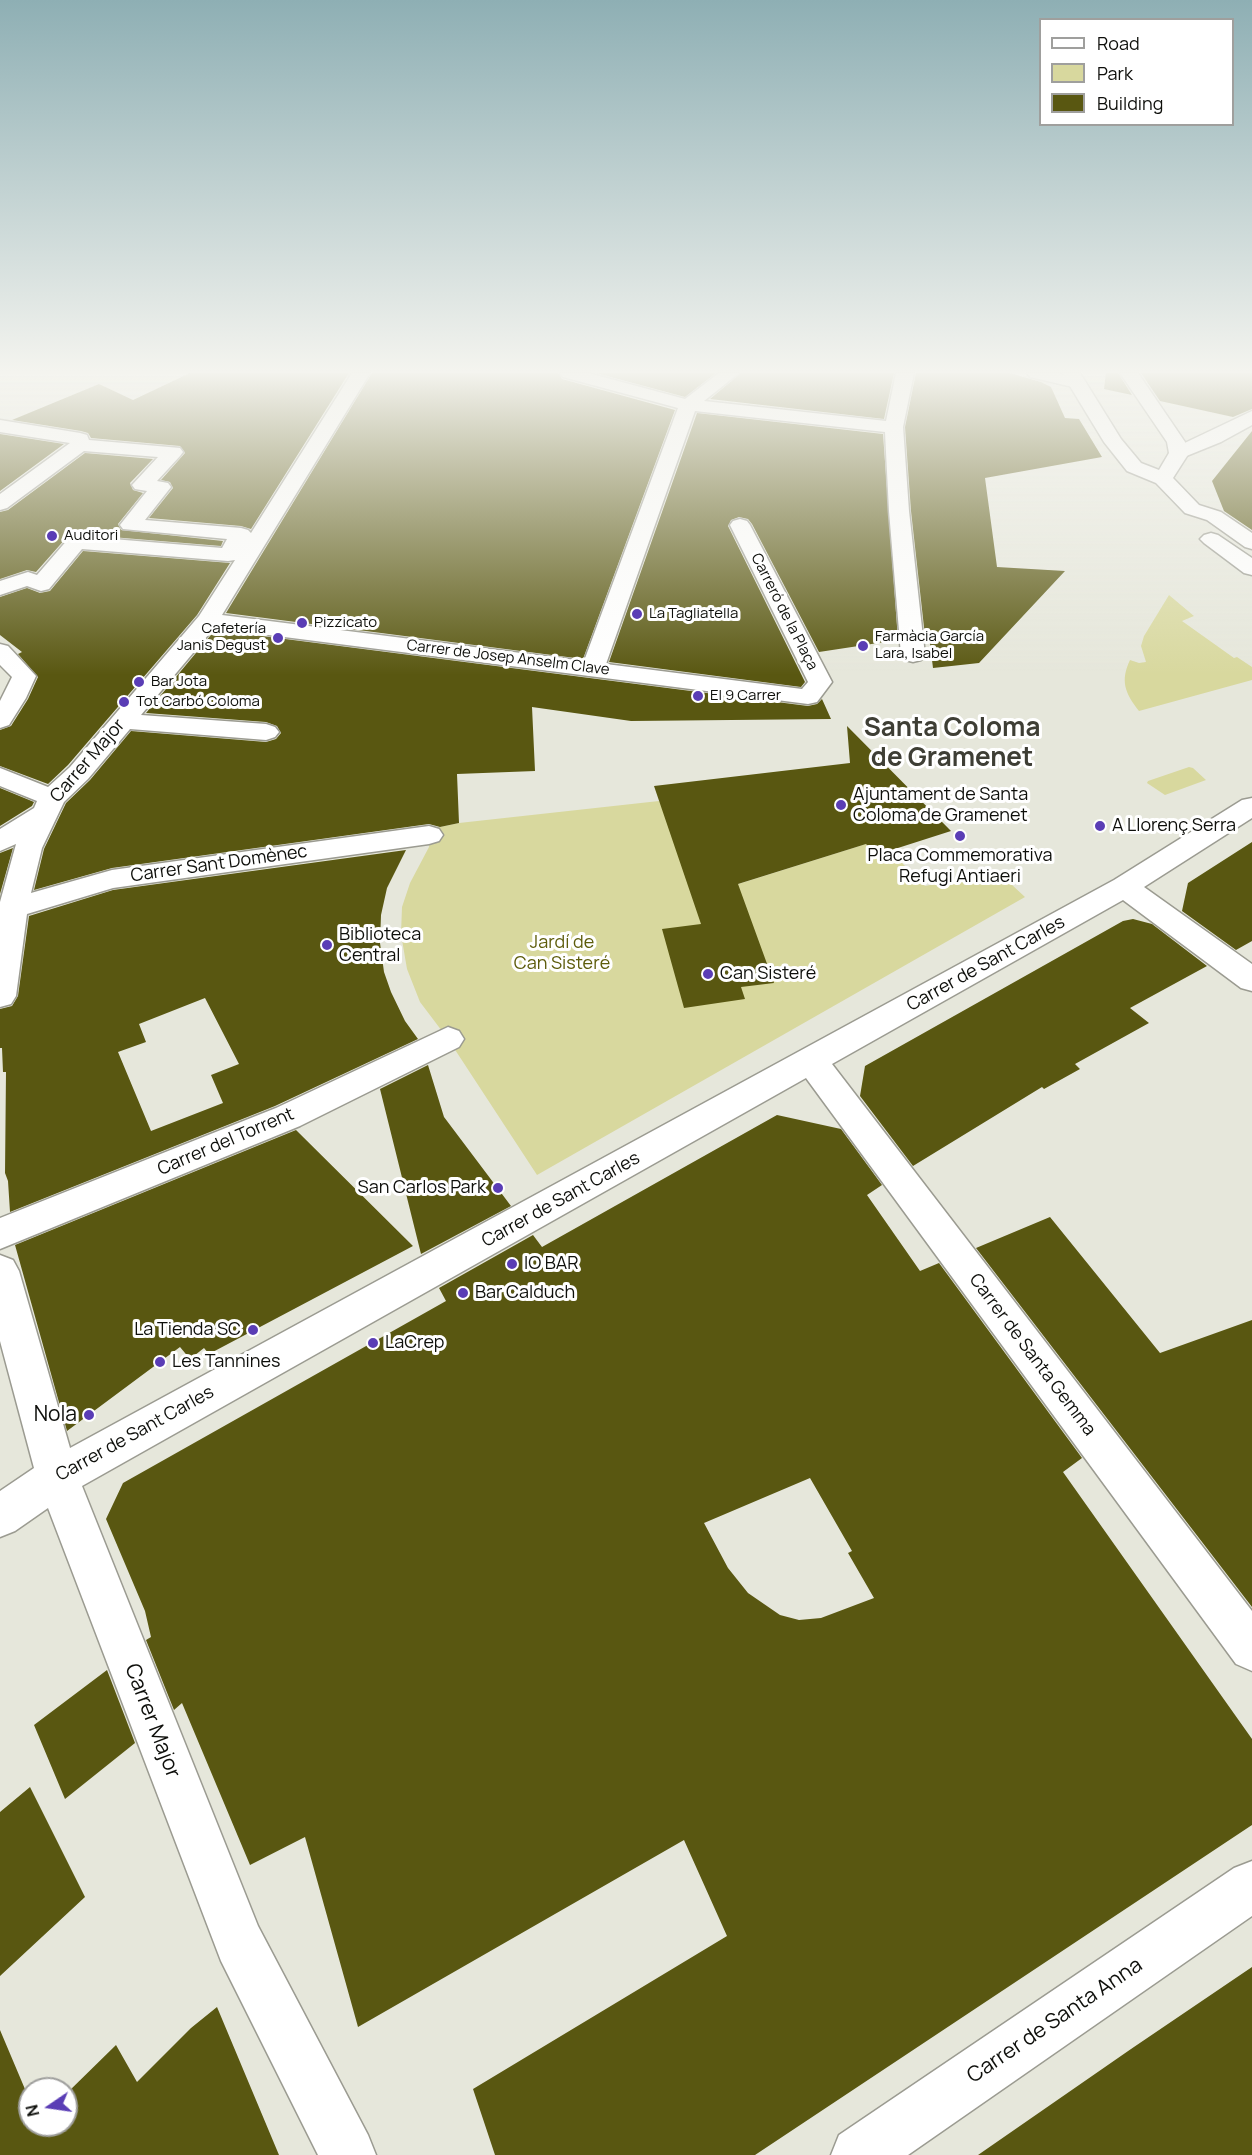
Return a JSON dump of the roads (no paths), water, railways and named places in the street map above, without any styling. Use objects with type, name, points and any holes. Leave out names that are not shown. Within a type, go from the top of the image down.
[{"type":"street","points":[[0,498],[33,474]]},
{"type":"street","points":[[0,504],[41,474]]},
{"type":"street","points":[[0,588],[28,579],[41,584],[76,542],[228,555],[241,534],[130,525],[160,487],[142,485],[153,474]]},
{"type":"street","name":"Carrer Major","points":[[0,996],[13,908],[28,848],[50,804],[124,721],[208,620],[299,474]]},
{"type":"street","points":[[593,668],[663,474]]},
{"type":"street","points":[[897,474],[913,655]]},
{"type":"street","points":[[1150,474],[1163,479],[1192,510],[1214,516],[1252,543]]},
{"type":"street","points":[[1163,479],[1165,474]]},
{"type":"street","points":[[1192,510],[1193,521],[1201,532],[1252,568]]},
{"type":"street","name":"Carreró de la Plaça","points":[[740,525],[820,682],[808,697]]},
{"type":"street","name":"Carrer de Josep Anselm Clave","points":[[208,620],[808,697]]},
{"type":"street","points":[[0,651],[24,676],[0,720]]},
{"type":"street","points":[[124,721],[266,732]]},
{"type":"street","points":[[0,776],[50,804],[0,842]]},
{"type":"street","name":"Carrer de Sant Carles","points":[[0,1516],[57,1477],[812,1062],[1124,887],[1252,806]]},
{"type":"street","name":"Carrer Sant Domènec","points":[[13,908],[112,879],[429,835]]},
{"type":"street","points":[[1124,887],[1252,980]]},
{"type":"street","name":"Carrer del Torrent","points":[[0,1234],[288,1117],[448,1039]]},
{"type":"street","name":"Carrer de Santa Gemma","points":[[812,1062],[1252,1648]]},
{"type":"street","name":"Carrer Major","points":[[0,1271],[57,1477],[239,1943],[348,2155]]},
{"type":"street","name":"Carrer de Santa Anna","points":[[859,2155],[1252,1886]]},
{"type":"place","name":"Auditori","points":[[52,536]]},
{"type":"place","name":"La Tagliatella","points":[[637,614]]},
{"type":"place","name":"Pizzicato","points":[[302,623]]},
{"type":"place","name":"Cafetería Janis Degust","points":[[278,638]]},
{"type":"place","name":"Farmàcia García Lara, Isabel","points":[[863,646]]},
{"type":"place","name":"Bar Jota","points":[[139,682]]},
{"type":"place","name":"El 9 Carrer","points":[[698,696]]},
{"type":"place","name":"Tot Carbó Coloma","points":[[124,702]]},
{"type":"place","name":"Ajuntament de Santa Coloma de Gramenet","points":[[841,805]]},
{"type":"place","name":"A Llorenç Serra","points":[[1100,826]]},
{"type":"place","name":"Placa Commemorativa Refugi Antiaeri","points":[[960,836]]},
{"type":"place","name":"Biblioteca Central","points":[[327,945]]},
{"type":"place","name":"Can Sisteré","points":[[708,974]]},
{"type":"place","name":"San Carlos Park","points":[[498,1188]]},
{"type":"place","name":"IO BAR","points":[[512,1264]]},
{"type":"place","name":"Bar Calduch","points":[[463,1293]]},
{"type":"place","name":"La Tienda SC","points":[[253,1330]]},
{"type":"place","name":"LaCrep","points":[[373,1343]]},
{"type":"place","name":"Les Tannines","points":[[160,1362]]},
{"type":"place","name":"Nola","points":[[89,1415]]},
{"type":"district","name":"Santa Coloma de Gramenet","points":[[952,744]]},
{"type":"park label","name":"Jardí de Can Sisteré","points":[[562,953]]}]
